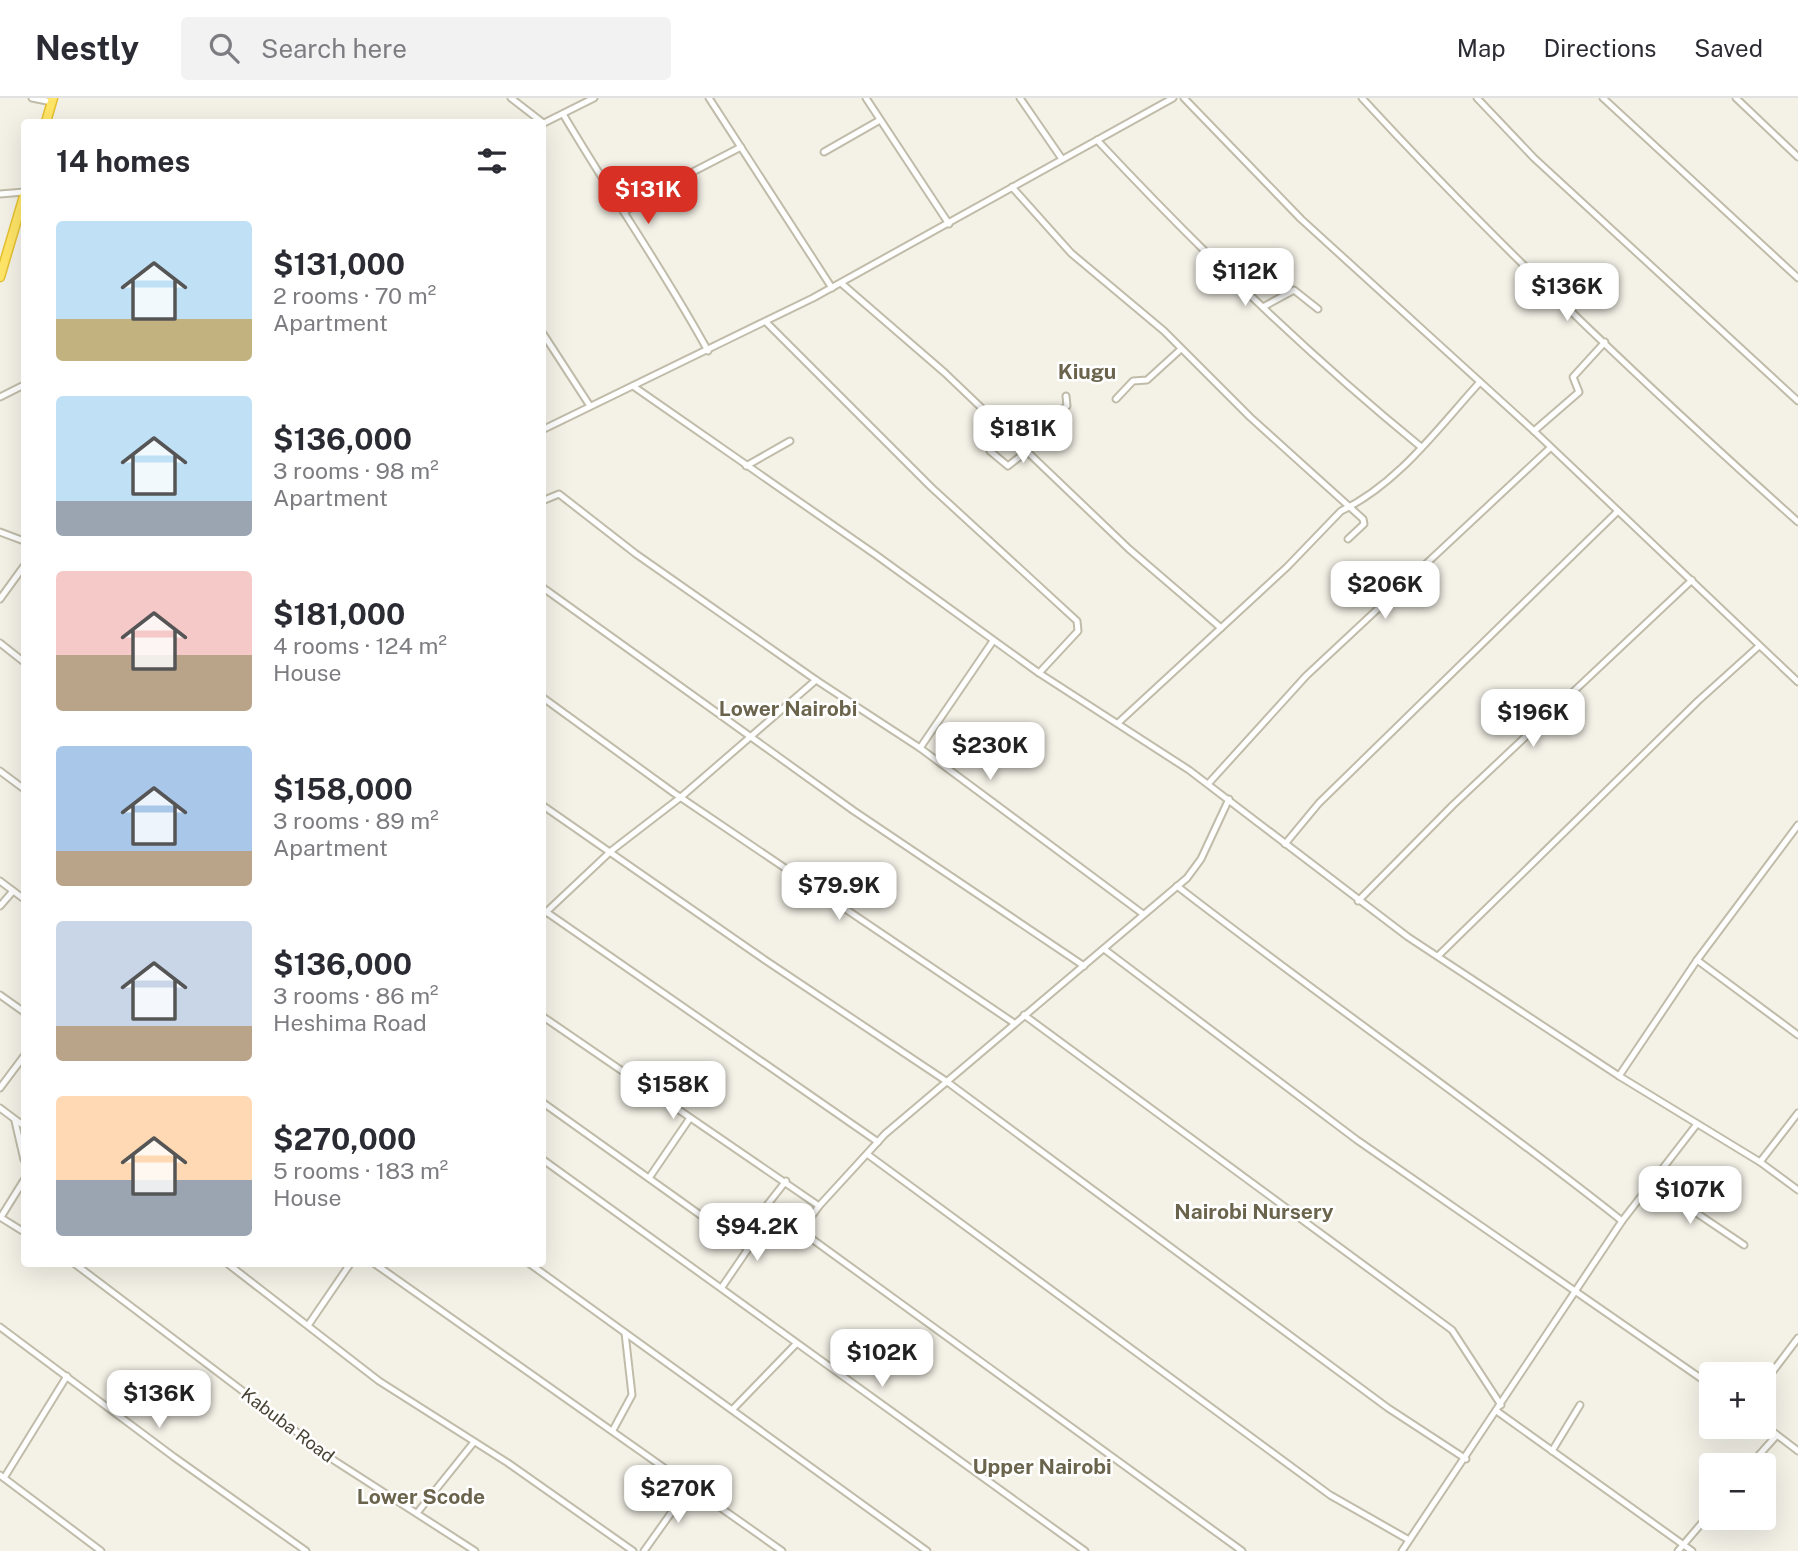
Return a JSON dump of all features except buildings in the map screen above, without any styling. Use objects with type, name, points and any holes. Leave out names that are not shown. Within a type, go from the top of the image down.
[{"type":"highway","points":[[47,119],[53,100]]},
{"type":"highway","points":[[0,277],[21,204]]},
{"type":"street","points":[[32,98],[53,100]]},
{"type":"street","points":[[511,98],[537,119]]},
{"type":"street","points":[[546,121],[594,98]]},
{"type":"street","points":[[709,98],[832,288]]},
{"type":"street","points":[[866,98],[949,224]]},
{"type":"street","points":[[1020,98],[1062,159]]},
{"type":"street","points":[[546,428],[832,288],[1173,98]]},
{"type":"street","points":[[1184,98],[1310,227],[1534,431],[1798,682]]},
{"type":"street","points":[[1362,98],[1445,188],[1687,423],[1798,522]]},
{"type":"street","points":[[1477,98],[1534,158],[1798,401]]},
{"type":"street","points":[[1603,98],[1798,278]]},
{"type":"street","points":[[1736,98],[1798,157]]},
{"type":"street","points":[[563,114],[684,305],[708,351]]},
{"type":"street","points":[[824,152],[880,120]]},
{"type":"street","points":[[1097,140],[1263,307],[1421,447]]},
{"type":"street","points":[[624,212],[741,147]]},
{"type":"street","points":[[1012,187],[1071,253],[1164,331],[1365,522],[1348,540]]},
{"type":"street","points":[[0,194],[21,194]]},
{"type":"street","points":[[841,283],[945,373],[1129,549],[1221,628]]},
{"type":"street","points":[[1263,307],[1294,290],[1318,309]]},
{"type":"street","points":[[766,322],[931,486],[1077,621],[1078,631],[1039,673]]},
{"type":"street","points":[[546,338],[590,406]]},
{"type":"street","points":[[1534,431],[1579,392],[1573,377],[1605,342]]},
{"type":"street","points":[[1116,399],[1133,381],[1147,380],[1181,349]]},
{"type":"street","points":[[1118,723],[1221,628],[1341,511],[1395,474],[1480,382]]},
{"type":"street","points":[[0,397],[21,386]]},
{"type":"street","points":[[633,386],[876,555],[1039,673],[1208,784],[1358,901],[1619,1076],[1760,1162],[1798,1190]]},
{"type":"street","points":[[1015,440],[1067,406],[1066,396]]},
{"type":"street","points":[[746,466],[790,441]]},
{"type":"street","points":[[1208,784],[1306,676],[1550,448]]},
{"type":"street","points":[[990,451],[1008,466],[1027,451]]},
{"type":"street","points":[[546,500],[559,494],[610,535],[816,680],[920,748],[1143,914]]},
{"type":"street","points":[[1285,844],[1319,803],[1431,691],[1618,511]]},
{"type":"street","points":[[0,531],[21,540]]},
{"type":"street","points":[[0,598],[21,570]]},
{"type":"street","points":[[1358,901],[1443,815],[1692,580]]},
{"type":"street","points":[[546,590],[854,811],[1084,966]]},
{"type":"street","points":[[920,748],[993,640]]},
{"type":"street","points":[[0,643],[21,660]]},
{"type":"street","points":[[1438,956],[1698,701],[1759,646]]},
{"type":"street","points":[[546,911],[611,851],[681,797],[748,735],[816,680]]},
{"type":"street","points":[[546,700],[681,797],[1014,1023]]},
{"type":"street","points":[[0,771],[21,787]]},
{"type":"street","points":[[1229,799],[1195,869],[878,1142],[818,1206],[803,1224],[801,1231],[1242,1551]]},
{"type":"street","points":[[546,808],[765,960],[946,1081],[1388,1408],[1466,1459]]},
{"type":"street","points":[[1619,1076],[1697,960],[1797,827]]},
{"type":"street","points":[[0,881],[21,897]]},
{"type":"street","points":[[1177,886],[1273,961],[1539,1156],[1622,1221]]},
{"type":"street","points":[[0,906],[13,891]]},
{"type":"street","points":[[546,914],[878,1142]]},
{"type":"street","points":[[1104,949],[1315,1109],[1699,1377]]},
{"type":"street","points":[[1697,960],[1798,1035]]},
{"type":"street","points":[[0,995],[21,1010]]},
{"type":"street","points":[[1024,1015],[1452,1330],[1499,1409],[1552,1451],[1692,1551]]},
{"type":"street","points":[[546,1019],[786,1181],[818,1206]]},
{"type":"street","points":[[0,1088],[21,1060]]},
{"type":"street","points":[[546,1105],[748,1249],[748,1253],[722,1287]]},
{"type":"street","points":[[0,1108],[21,1124]]},
{"type":"street","points":[[1760,1162],[1798,1113]]},
{"type":"street","points":[[649,1178],[690,1118]]},
{"type":"street","points":[[15,1121],[21,1147]]},
{"type":"street","points":[[1402,1551],[1466,1459],[1622,1221],[1697,1124]]},
{"type":"street","points":[[867,1154],[1330,1494],[1409,1540]]},
{"type":"street","points":[[546,1162],[1085,1551]]},
{"type":"street","points":[[738,1242],[786,1181]]},
{"type":"street","points":[[1651,1183],[1744,1245]]},
{"type":"street","points":[[21,1185],[0,1217],[21,1230]]},
{"type":"street","name":"Kabuba Road","points":[[79,1267],[335,1461],[475,1551]]},
{"type":"street","points":[[232,1267],[309,1324],[379,1381],[474,1442],[633,1551]]},
{"type":"street","points":[[309,1324],[349,1267]]},
{"type":"street","points":[[379,1267],[782,1551]]},
{"type":"street","points":[[534,1267],[927,1551]]},
{"type":"street","points":[[0,1327],[306,1551]]},
{"type":"street","points":[[613,1430],[632,1390],[625,1332]]},
{"type":"street","points":[[1776,1367],[1798,1338]]},
{"type":"street","points":[[733,1409],[796,1344]]},
{"type":"street","points":[[67,1376],[2,1477],[101,1551]]},
{"type":"street","points":[[1552,1451],[1580,1405]]},
{"type":"street","points":[[1761,1453],[1777,1435],[1798,1451]]},
{"type":"street","points":[[417,1513],[474,1442]]},
{"type":"street","points":[[645,1551],[691,1485]]},
{"type":"street","points":[[1678,1551],[1699,1526]]},
{"type":"district","name":"Kiugu","points":[[1087,371]]},
{"type":"district","name":"Lower Nairobi","points":[[788,708]]},
{"type":"district","name":"Nairobi Nursery","points":[[1254,1211]]},
{"type":"district","name":"Upper Nairobi","points":[[1042,1466]]},
{"type":"district","name":"Lower Scode","points":[[421,1496]]}]
